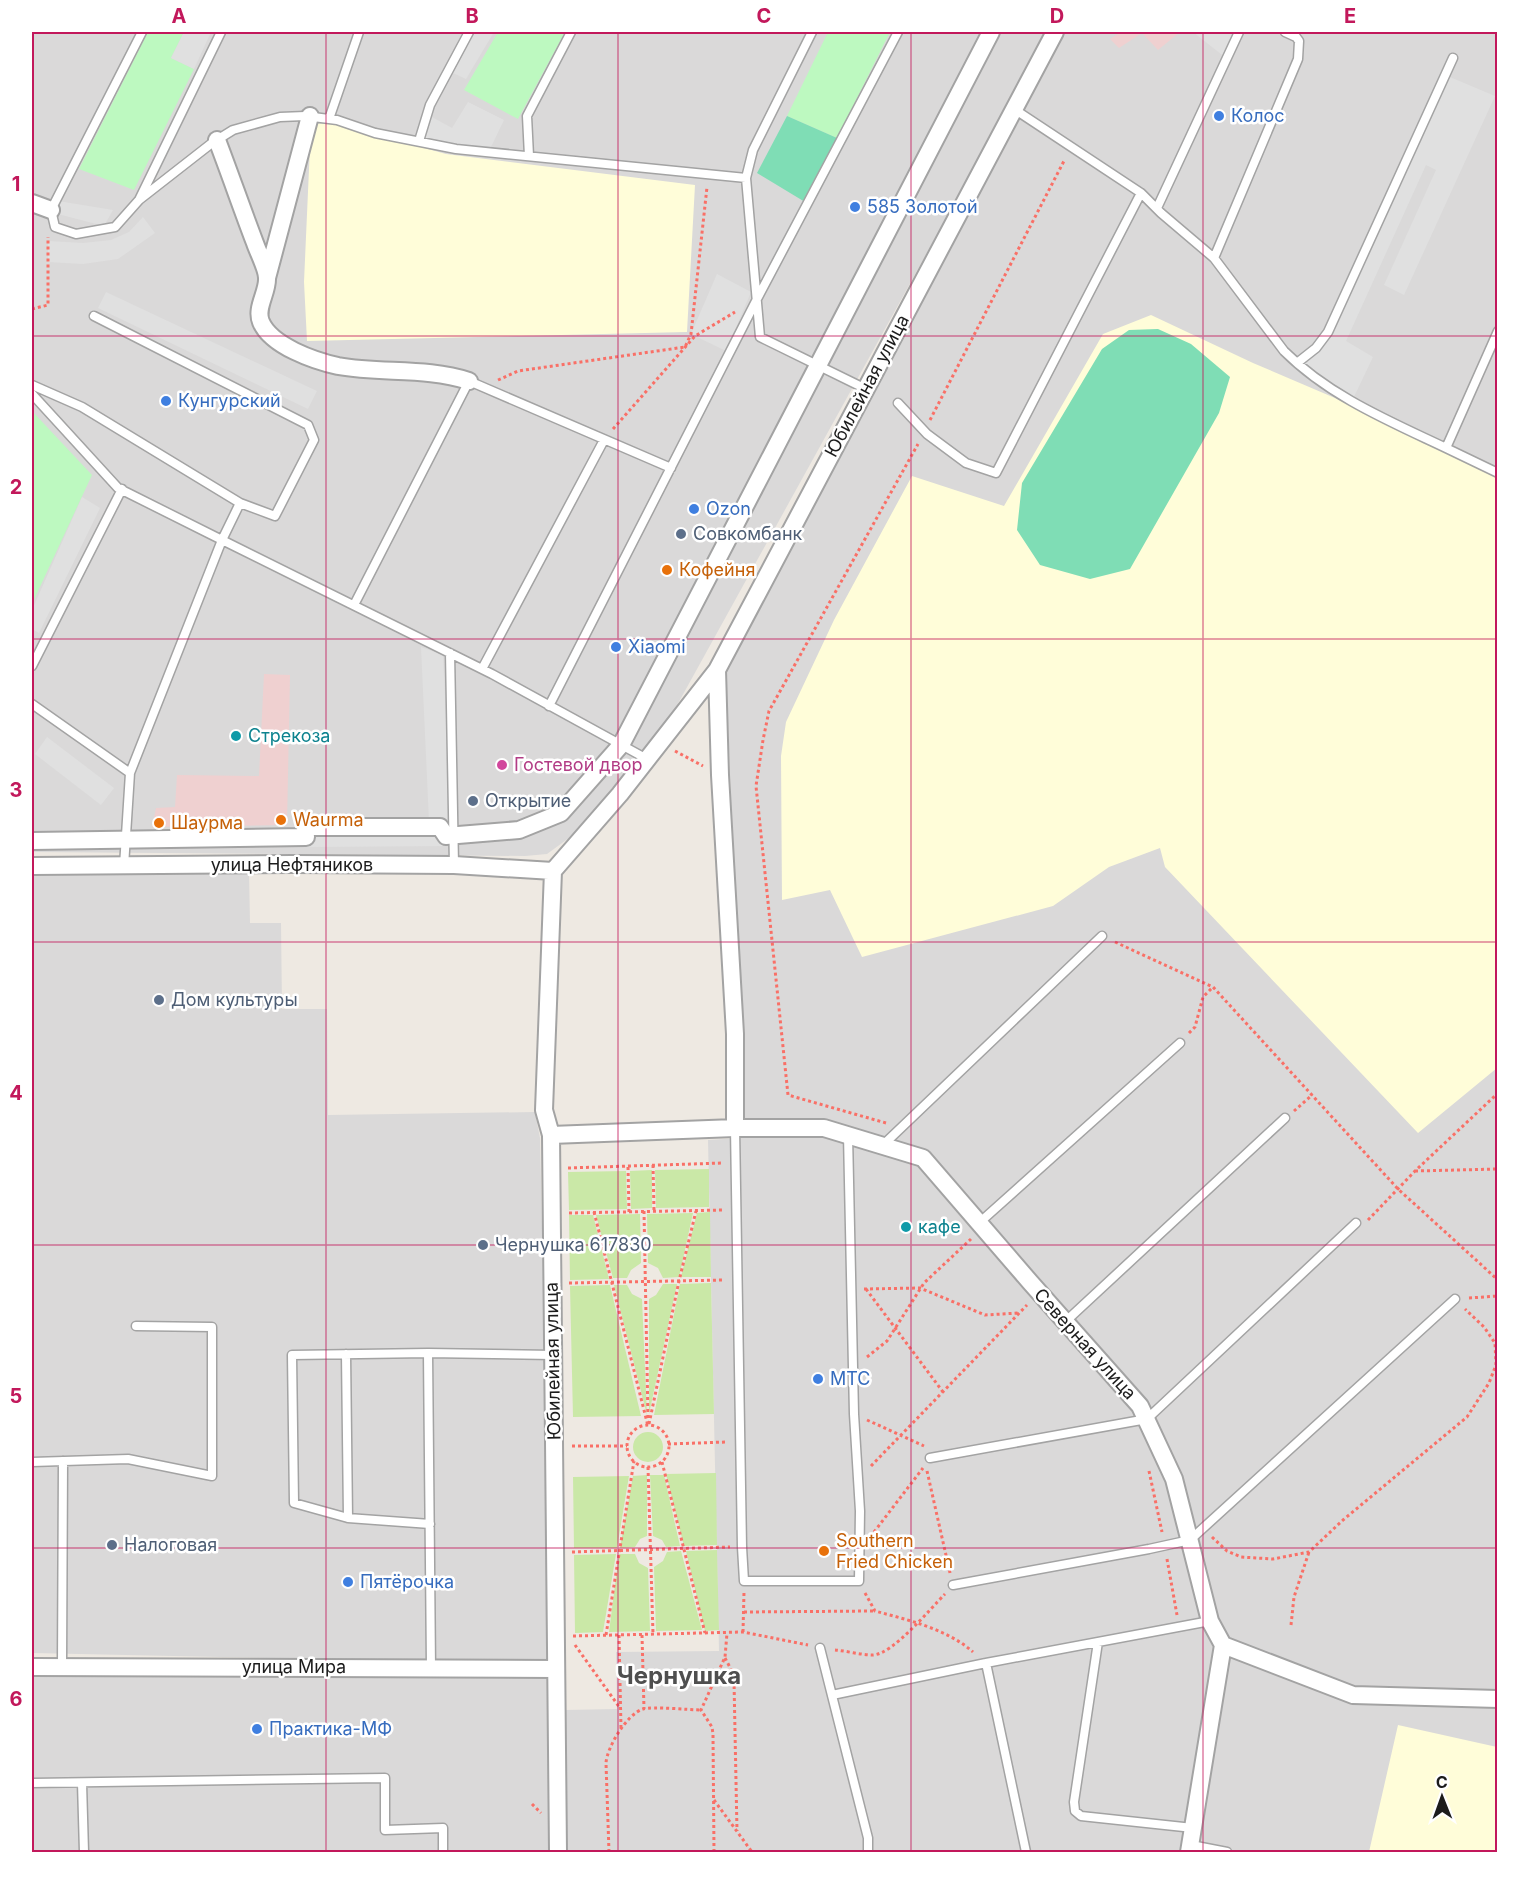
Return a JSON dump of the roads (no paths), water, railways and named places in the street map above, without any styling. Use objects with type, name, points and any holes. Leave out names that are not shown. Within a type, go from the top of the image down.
[{"type":"street","points":[[32,841],[306,837],[305,827],[440,827],[446,836],[473,835],[519,830],[561,813],[621,745],[991,32]]},
{"type":"street","name":"Юбилейная улица","points":[[558,1852],[551,1135],[544,1110],[553,871],[587,833],[717,670],[1055,32]]},
{"type":"street","points":[[310,116],[267,278],[261,303],[260,321],[267,332],[278,341],[295,351],[334,365],[363,370],[449,374],[476,384]]},
{"type":"street","points":[[217,140],[267,278]]},
{"type":"street","points":[[32,202],[51,210]]},
{"type":"street","points":[[717,670],[720,775],[735,1034],[735,1128]]},
{"type":"street","name":"улица Нефтяников","points":[[32,866],[454,865],[553,871]]},
{"type":"street","name":"Северная улица","points":[[551,1135],[735,1128],[824,1128],[923,1158],[1140,1406],[1174,1479],[1209,1621],[1223,1645]]},
{"type":"street","points":[[1191,1842],[1223,1645],[1353,1695],[1497,1698]]},
{"type":"street","name":"улица Мира","points":[[32,1667],[556,1669]]},
{"type":"lane","points":[[142,32],[51,210],[55,227],[76,234],[115,227],[139,200],[217,140],[233,130],[280,117],[310,116],[337,120],[375,133],[456,148],[746,178]]},
{"type":"lane","points":[[139,200],[220,32]]},
{"type":"lane","points":[[329,119],[359,32]]},
{"type":"lane","points":[[419,141],[430,105],[470,32]]},
{"type":"lane","points":[[529,156],[527,116],[571,32]]},
{"type":"lane","points":[[812,32],[753,150],[746,178],[760,337],[866,389]]},
{"type":"lane","points":[[549,706],[757,299],[898,32]]},
{"type":"lane","points":[[1157,208],[1239,32]]},
{"type":"lane","points":[[1214,258],[1298,59],[1299,41],[1285,32]]},
{"type":"lane","points":[[1297,363],[1316,348],[1328,332],[1453,58]]},
{"type":"lane","points":[[1014,109],[1141,193],[1214,258],[1284,351],[1327,387],[1360,406],[1497,473]]},
{"type":"lane","points":[[898,404],[924,431],[966,463],[996,473],[1141,193]]},
{"type":"lane","points":[[32,385],[82,407],[240,503],[275,516],[314,440],[308,425],[94,316]]},
{"type":"lane","points":[[1446,448],[1497,331]]},
{"type":"lane","points":[[354,605],[476,384],[671,468]]},
{"type":"lane","points":[[32,394],[122,489],[482,669],[647,759]]},
{"type":"lane","points":[[482,669],[604,440]]},
{"type":"lane","points":[[32,666],[122,489]]},
{"type":"lane","points":[[124,866],[130,773],[222,540],[240,503]]},
{"type":"lane","points":[[450,653],[454,865]]},
{"type":"lane","points":[[32,704],[130,773]]},
{"type":"lane","points":[[883,1146],[1102,936]]},
{"type":"lane","points":[[981,1226],[1180,1043]]},
{"type":"lane","points":[[1065,1322],[1285,1118]]},
{"type":"lane","points":[[735,1128],[744,1581],[859,1581],[860,1548],[852,1365],[848,1135]]},
{"type":"lane","points":[[930,1458],[1147,1419],[1356,1223]]},
{"type":"lane","points":[[953,1585],[1190,1540],[1455,1299]]},
{"type":"lane","points":[[32,1462],[128,1459],[212,1476],[212,1327],[136,1326]]},
{"type":"lane","points":[[428,1353],[431,1668]]},
{"type":"lane","points":[[430,1524],[348,1518],[294,1503],[291,1354],[553,1355]]},
{"type":"lane","points":[[346,1354],[348,1518]]},
{"type":"lane","points":[[62,1667],[63,1461]]},
{"type":"lane","points":[[832,1695],[1209,1621]]},
{"type":"lane","points":[[1098,1642],[1074,1802],[1075,1811],[1081,1816],[1227,1852]]},
{"type":"lane","points":[[820,1648],[868,1838],[868,1852]]},
{"type":"lane","points":[[986,1663],[1026,1852]]},
{"type":"lane","points":[[32,1783],[385,1778],[385,1830],[443,1828],[443,1852]]},
{"type":"lane","points":[[82,1783],[84,1852]]},
{"type":"place","name":"Колос","points":[[1219,116]]},
{"type":"place","name":"585 Золотой","points":[[855,207]]},
{"type":"place","name":"Кунгурский","points":[[166,401]]},
{"type":"place","name":"Ozon","points":[[694,509]]},
{"type":"place","name":"Совкомбанк","points":[[681,534]]},
{"type":"place","name":"Кофейня","points":[[667,570]]},
{"type":"place","name":"Xiaomi","points":[[616,647]]},
{"type":"place","name":"Стрекоза","points":[[236,736]]},
{"type":"place","name":"Гостевой двор","points":[[502,765]]},
{"type":"place","name":"Открытие","points":[[473,801]]},
{"type":"place","name":"Waurma","points":[[281,820]]},
{"type":"place","name":"Шаурма","points":[[159,823]]},
{"type":"place","name":"Дом культуры","points":[[159,1000]]},
{"type":"place","name":"кафе","points":[[906,1227]]},
{"type":"place","name":"Чернушка 617830","points":[[483,1245]]},
{"type":"place","name":"МТС","points":[[818,1379]]},
{"type":"place","name":"Налоговая","points":[[112,1545]]},
{"type":"place","name":"Southern Fried Chicken","points":[[824,1551]]},
{"type":"place","name":"Пятёрочка","points":[[348,1582]]},
{"type":"place","name":"Практика-МФ","points":[[257,1729]]},
{"type":"district","name":"Чернушка","points":[[679,1676]]}]
